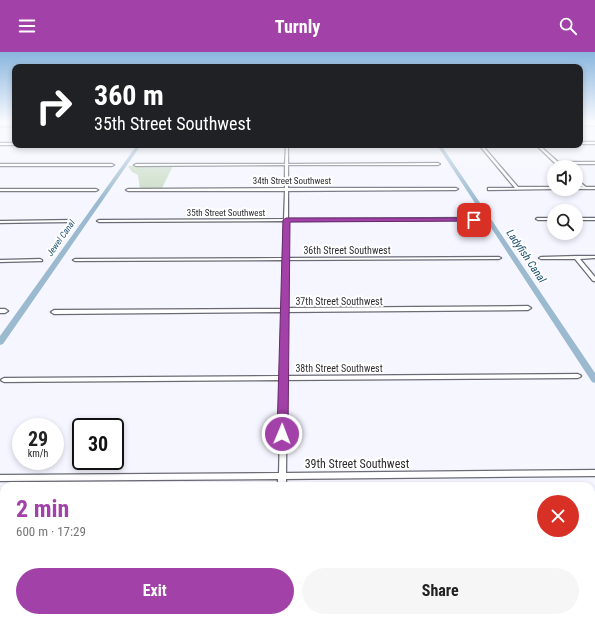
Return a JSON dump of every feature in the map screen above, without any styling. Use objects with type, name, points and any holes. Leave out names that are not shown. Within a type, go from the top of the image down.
[{"type":"street","points":[[282,482],[288,150]]},
{"type":"street","points":[[484,150],[517,188]]},
{"type":"street","points":[[542,150],[554,160]]},
{"type":"street","points":[[583,163],[595,163]]},
{"type":"street","points":[[136,165],[438,164]]},
{"type":"street","points":[[0,165],[112,165]]},
{"type":"street","points":[[489,189],[547,188]]},
{"type":"street","points":[[585,188],[595,188]]},
{"type":"street","name":"34th Street Southwest","points":[[128,190],[456,189]]},
{"type":"street","points":[[0,190],[96,190]]},
{"type":"street","points":[[538,219],[547,219]]},
{"type":"street","points":[[583,219],[595,219]]},
{"type":"street","name":"35th Street Southwest","points":[[99,221],[474,220]]},
{"type":"street","points":[[0,222],[71,221]]},
{"type":"street","points":[[541,258],[595,257]]},
{"type":"street","name":"36th Street Southwest","points":[[75,260],[499,258]]},
{"type":"street","points":[[576,258],[595,280]]},
{"type":"street","points":[[0,261],[40,260]]},
{"type":"street","name":"37th Street Southwest","points":[[54,312],[528,308]]},
{"type":"street","name":"38th Street Southwest","points":[[4,380],[578,376]]},
{"type":"street","name":"39th Street Southwest","points":[[0,478],[595,473]]},
{"type":"green space","points":[[128,166],[173,166],[161,190],[140,189],[138,175],[132,172]]},
{"type":"waterway","name":"Jewel Canal","points":[[0,342],[136,150]]},
{"type":"waterway","name":"Ladyfish Canal","points":[[442,150],[595,380]]},
{"type":"route","points":[[282,434],[286,220],[474,220]]}]
